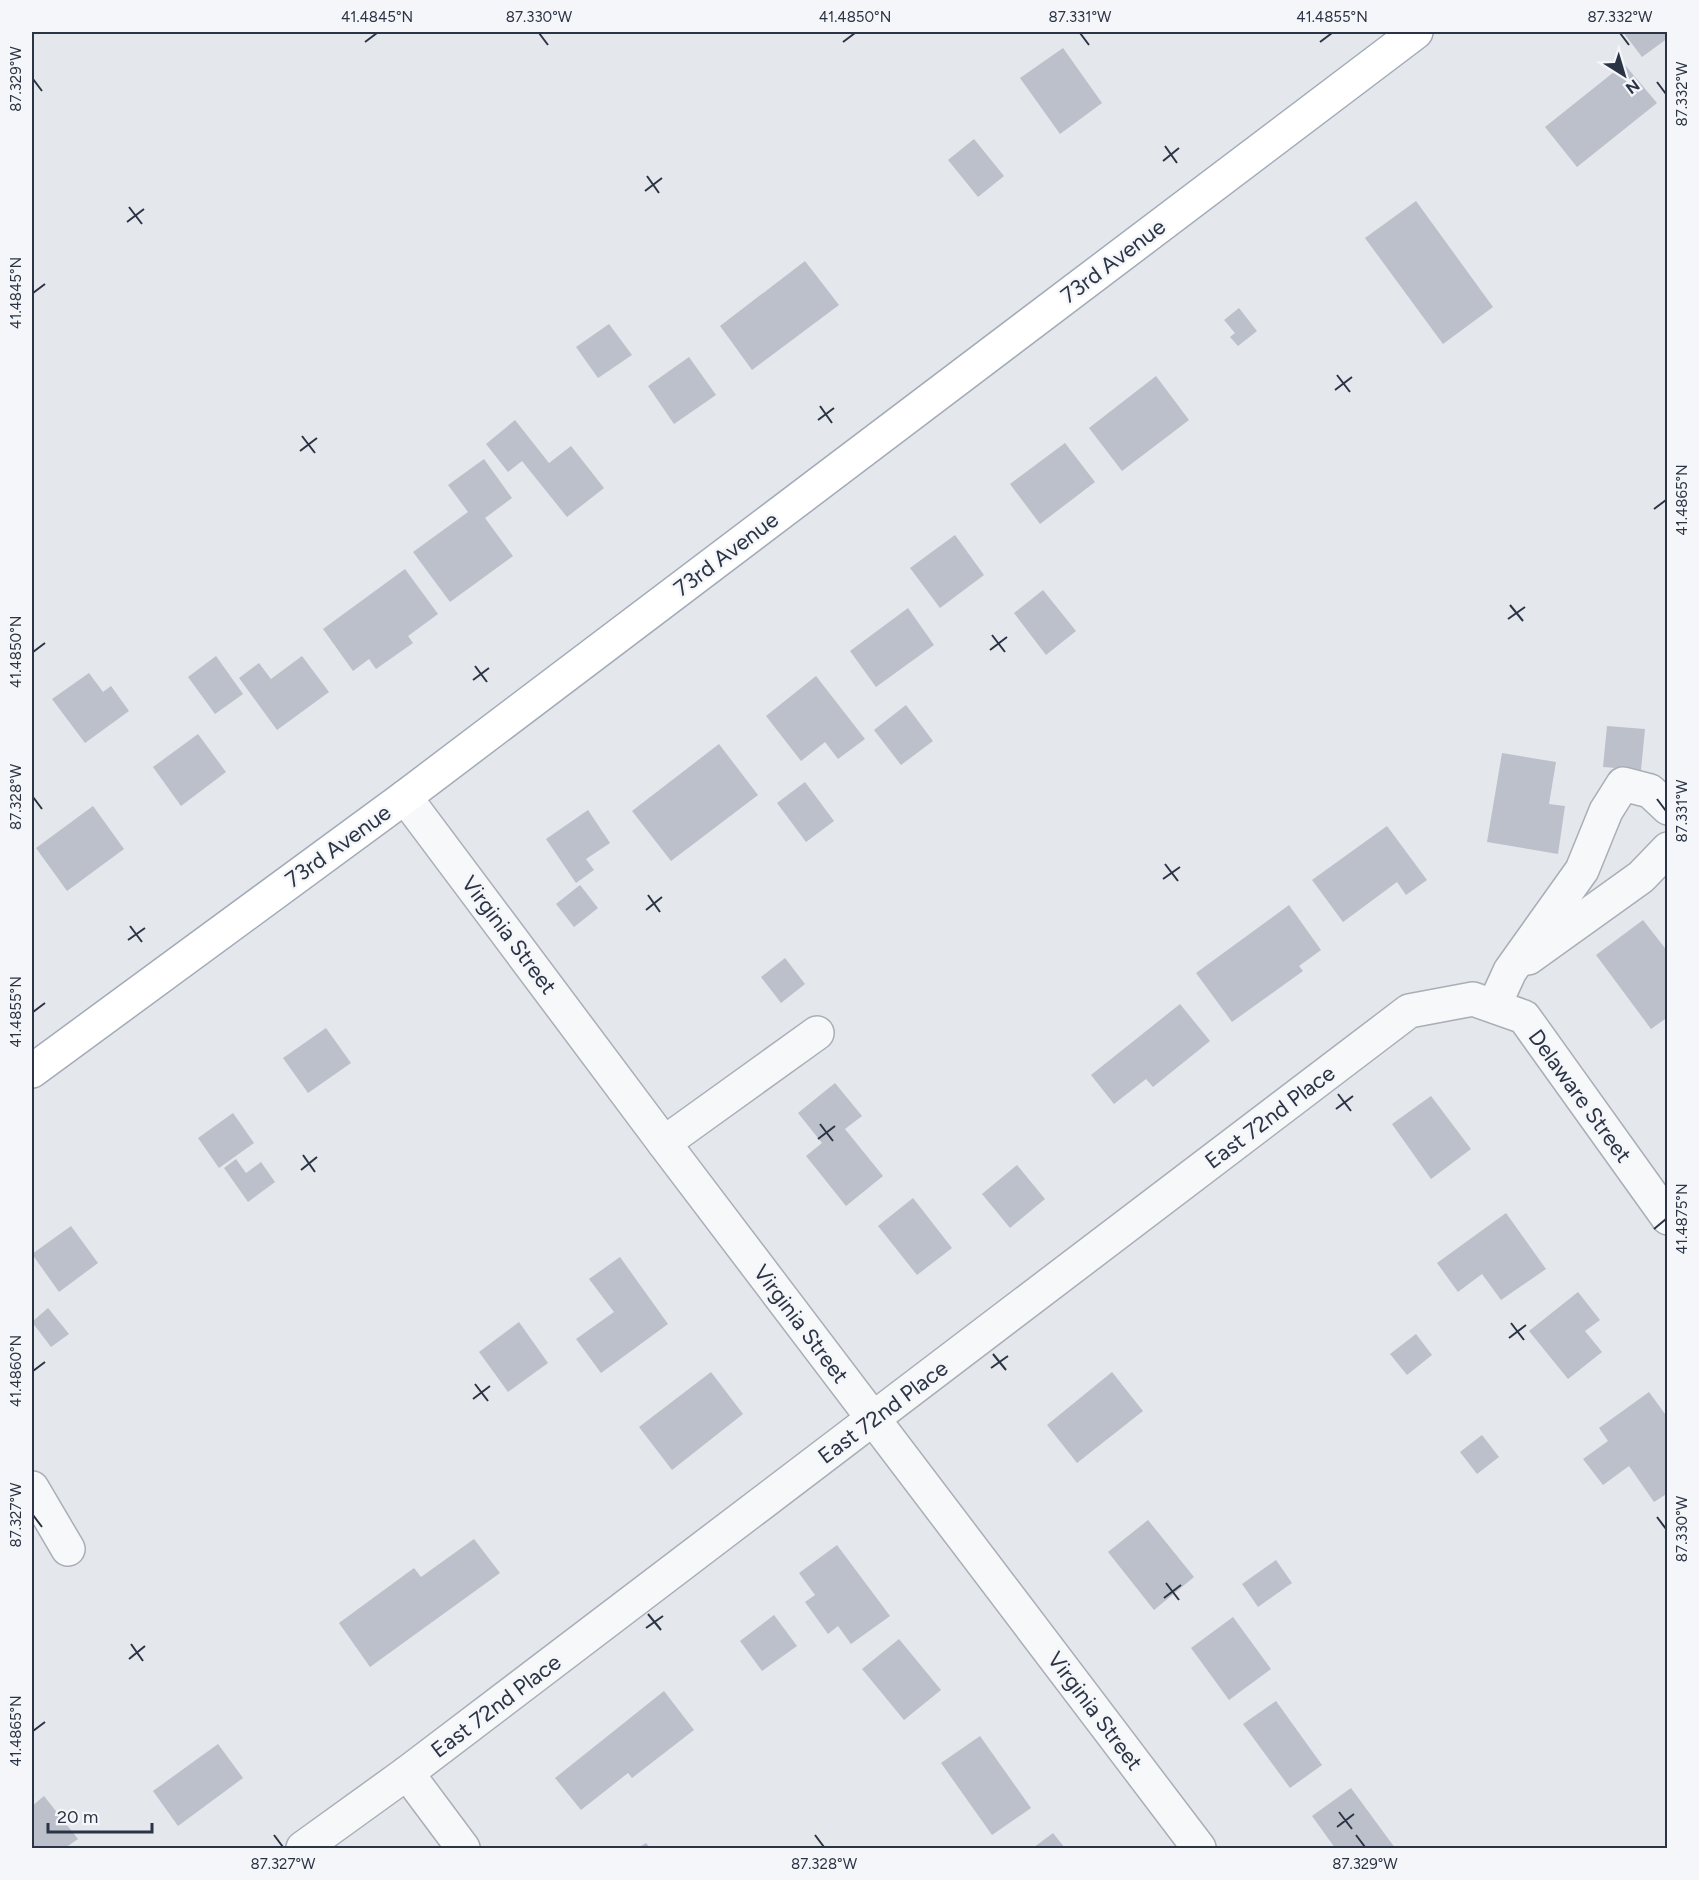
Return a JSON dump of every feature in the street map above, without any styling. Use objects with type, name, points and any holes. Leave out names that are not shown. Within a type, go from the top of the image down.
[{"type":"main road","name":"73rd Avenue","points":[[32,1071],[405,797],[1416,32]]},
{"type":"street","points":[[1484,1003],[1510,971],[1582,870],[1606,811],[1623,784],[1650,791],[1668,808]]},
{"type":"street","name":"Virginia Street","points":[[405,797],[664,1143],[1200,1848]]},
{"type":"street","points":[[1510,971],[1641,877],[1668,849]]},
{"type":"street","name":"Delaware Street","points":[[1484,1003],[1524,1017],[1668,1218]]},
{"type":"street","name":"East 72nd Place","points":[[303,1848],[407,1773],[1408,1011],[1484,1003]]},
{"type":"street","points":[[664,1143],[817,1033]]},
{"type":"street","points":[[32,1488],[68,1549]]},
{"type":"street","points":[[407,1773],[463,1848]]},
{"type":"building","points":[[1623,32],[1668,32],[1668,38],[1642,57]]},
{"type":"building","points":[[1063,48],[1102,103],[1060,134],[1020,78]]},
{"type":"building","points":[[1624,64],[1657,103],[1577,167],[1545,127]]},
{"type":"building","points":[[974,139],[1004,176],[978,197],[948,160]]},
{"type":"building","points":[[1416,201],[1493,307],[1443,344],[1365,238]]},
{"type":"building","points":[[805,261],[839,305],[752,370],[720,326]]},
{"type":"building","points":[[1239,308],[1257,331],[1238,346],[1230,337],[1235,333],[1224,320]]},
{"type":"building","points":[[609,324],[632,355],[598,378],[576,347]]},
{"type":"building","points":[[689,357],[716,395],[674,424],[648,386]]},
{"type":"building","points":[[1156,376],[1189,420],[1122,471],[1089,428]]},
{"type":"building","points":[[515,420],[549,463],[571,446],[604,488],[567,517],[522,461],[508,472],[486,444]]},
{"type":"building","points":[[1065,443],[1095,482],[1040,524],[1010,484]]},
{"type":"building","points":[[484,459],[512,498],[485,518],[513,556],[450,602],[413,552],[468,512],[448,485]]},
{"type":"building","points":[[955,535],[984,575],[940,608],[910,568]]},
{"type":"building","points":[[405,569],[438,614],[408,636],[413,643],[376,669],[369,659],[353,671],[323,629]]},
{"type":"building","points":[[1043,590],[1076,631],[1046,655],[1014,613]]},
{"type":"building","points":[[908,608],[934,645],[876,687],[850,651]]},
{"type":"building","points":[[216,656],[243,694],[215,714],[188,677]]},
{"type":"building","points":[[302,656],[329,692],[277,730],[239,678],[259,663],[271,679]]},
{"type":"building","points":[[89,673],[103,692],[111,686],[129,711],[85,743],[52,699]]},
{"type":"building","points":[[816,676],[865,739],[838,759],[825,742],[801,761],[766,716]]},
{"type":"building","points":[[906,705],[933,741],[901,765],[874,730]]},
{"type":"building","points":[[1607,726],[1645,729],[1641,770],[1603,767]]},
{"type":"building","points":[[198,734],[226,772],[181,806],[153,767]]},
{"type":"building","points":[[719,744],[758,795],[671,861],[632,811]]},
{"type":"building","points":[[1502,753],[1556,762],[1549,804],[1565,806],[1558,854],[1487,842]]},
{"type":"building","points":[[805,782],[834,821],[806,842],[777,803]]},
{"type":"building","points":[[93,806],[124,849],[67,891],[36,848]]},
{"type":"building","points":[[588,810],[610,843],[586,859],[594,870],[576,883],[546,839]]},
{"type":"building","points":[[1387,826],[1427,880],[1406,895],[1397,882],[1343,922],[1312,880]]},
{"type":"building","points":[[580,885],[598,908],[574,927],[556,904]]},
{"type":"building","points":[[1289,905],[1321,950],[1299,966],[1303,971],[1232,1022],[1196,973]]},
{"type":"building","points":[[1643,920],[1668,952],[1668,1017],[1651,1029],[1596,955]]},
{"type":"building","points":[[785,958],[805,984],[781,1003],[761,977]]},
{"type":"building","points":[[1180,1004],[1210,1041],[1153,1087],[1146,1079],[1114,1104],[1091,1075]]},
{"type":"building","points":[[326,1028],[351,1063],[308,1093],[283,1058]]},
{"type":"building","points":[[835,1083],[862,1116],[845,1129],[883,1176],[846,1206],[806,1156],[822,1143],[798,1113]]},
{"type":"building","points":[[1431,1096],[1471,1149],[1431,1179],[1392,1124]]},
{"type":"building","points":[[233,1113],[254,1143],[219,1168],[198,1138]]},
{"type":"building","points":[[236,1159],[246,1173],[261,1162],[275,1182],[248,1202],[224,1168]]},
{"type":"building","points":[[1017,1165],[1045,1199],[1010,1228],[982,1194]]},
{"type":"building","points":[[913,1198],[952,1248],[917,1275],[878,1226]]},
{"type":"building","points":[[1506,1213],[1546,1269],[1501,1300],[1482,1274],[1458,1292],[1437,1263]]},
{"type":"building","points":[[71,1226],[98,1263],[59,1292],[32,1254]]},
{"type":"building","points":[[620,1257],[668,1324],[601,1373],[576,1339],[614,1312],[589,1279]]},
{"type":"building","points":[[1578,1292],[1600,1320],[1585,1331],[1602,1352],[1568,1379],[1529,1331]]},
{"type":"building","points":[[48,1308],[69,1334],[51,1347],[32,1322]]},
{"type":"building","points":[[519,1322],[548,1363],[508,1392],[479,1352]]},
{"type":"building","points":[[1416,1334],[1432,1355],[1407,1375],[1390,1354]]},
{"type":"building","points":[[711,1372],[743,1414],[672,1470],[639,1427]]},
{"type":"building","points":[[1112,1372],[1143,1411],[1077,1463],[1047,1425]]},
{"type":"building","points":[[1649,1392],[1668,1418],[1668,1493],[1654,1502],[1629,1466],[1603,1485],[1583,1459],[1608,1441],[1599,1428]]},
{"type":"building","points":[[1482,1435],[1499,1457],[1477,1474],[1460,1452]]},
{"type":"building","points":[[1148,1520],[1194,1577],[1154,1610],[1108,1552]]},
{"type":"building","points":[[474,1539],[500,1573],[370,1667],[339,1623],[414,1568],[421,1577]]},
{"type":"building","points":[[837,1545],[890,1616],[851,1644],[838,1626],[828,1634],[805,1602],[815,1595],[799,1573]]},
{"type":"building","points":[[1276,1560],[1292,1583],[1258,1607],[1242,1584]]},
{"type":"building","points":[[774,1615],[797,1646],[762,1671],[740,1641]]},
{"type":"building","points":[[1233,1617],[1271,1669],[1229,1700],[1191,1648]]},
{"type":"building","points":[[899,1639],[941,1690],[904,1720],[862,1669]]},
{"type":"building","points":[[664,1691],[694,1730],[632,1778],[628,1773],[581,1810],[555,1778]]},
{"type":"building","points":[[1276,1701],[1322,1765],[1290,1788],[1243,1724]]},
{"type":"building","points":[[980,1736],[1031,1808],[992,1835],[941,1763]]},
{"type":"building","points":[[218,1744],[243,1778],[178,1826],[153,1791]]},
{"type":"building","points":[[1351,1788],[1395,1848],[1335,1848],[1312,1816]]},
{"type":"building","points":[[44,1796],[78,1839],[65,1848],[32,1848],[32,1806]]},
{"type":"building","points":[[1053,1833],[1065,1848],[1033,1848]]},
{"type":"building","points":[[646,1843],[650,1848],[638,1848]]}]
